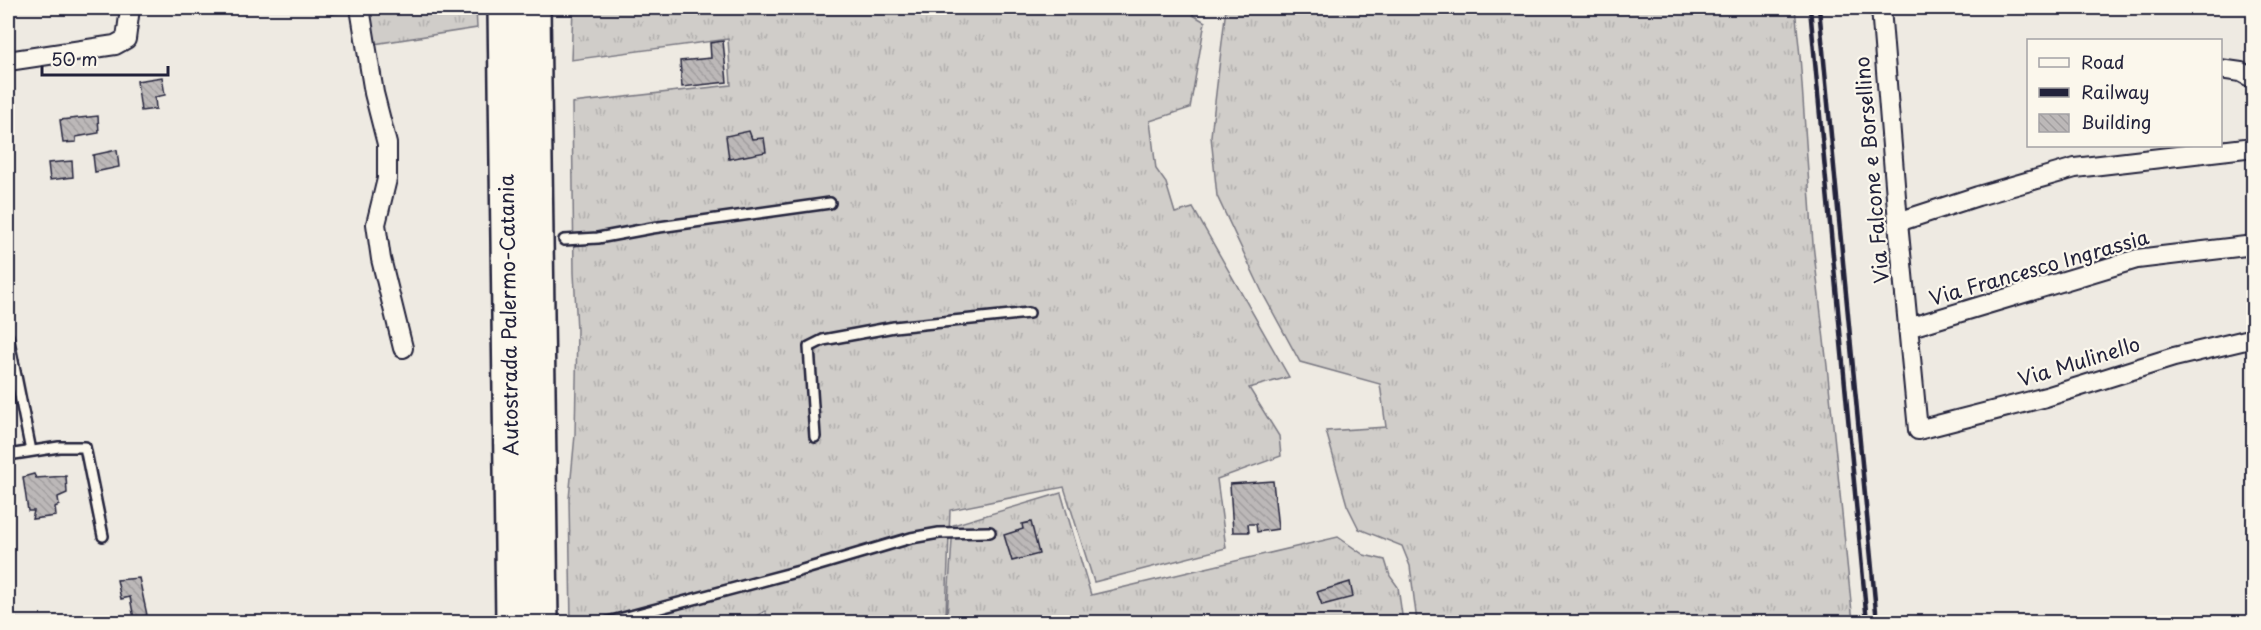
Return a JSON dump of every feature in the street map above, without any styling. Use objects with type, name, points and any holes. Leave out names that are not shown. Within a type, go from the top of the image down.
[{"type":"highway","name":"Autostrada Palermo-Catania","points":[[505,8],[513,622]]},
{"type":"highway","name":"Autostrada Palermo-Catania","points":[[533,8],[541,622]]},
{"type":"street","points":[[8,61],[115,45],[126,39],[129,8]]},
{"type":"street","points":[[360,8],[374,93],[387,144],[387,179],[376,224],[381,259],[403,348]]},
{"type":"street","name":"Via Falcone e Borsellino","points":[[1881,8],[1918,430]]},
{"type":"street","points":[[2222,69],[2241,72],[2253,79]]},
{"type":"street","points":[[1898,222],[2075,168],[2253,147]]},
{"type":"street","name":"Via Francesco Ingrassia","points":[[1908,328],[2045,289],[2137,259],[2253,245]]},
{"type":"street","name":"Via Mulinello","points":[[1918,430],[2046,397],[2174,357],[2253,338]]},
{"type":"lane","points":[[564,240],[598,238],[652,228],[830,203]]},
{"type":"lane","points":[[815,437],[808,347],[824,340],[894,327],[1029,313]]},
{"type":"lane","points":[[8,336],[31,451]]},
{"type":"lane","points":[[8,455],[59,447],[85,447],[103,536]]},
{"type":"lane","points":[[608,622],[799,571],[911,538],[939,532],[990,532]]},
{"type":"green space","points":[[373,8],[476,8],[477,28],[367,45]]},
{"type":"green space","points":[[573,8],[1193,8],[1193,15],[1205,22],[1190,108],[1150,121],[1156,169],[1166,183],[1175,213],[1193,208],[1289,377],[1249,388],[1279,436],[1281,456],[1217,479],[1226,548],[1094,582],[1064,487],[950,510],[946,613],[914,622],[770,622],[765,611],[746,622],[571,622],[569,499],[575,435],[577,330],[572,103],[731,85],[728,39],[571,60]]},
{"type":"green space","points":[[1226,8],[1795,8],[1813,244],[1853,622],[1417,622],[1410,566],[1402,546],[1359,529],[1347,505],[1326,431],[1386,427],[1380,384],[1300,362],[1263,294],[1217,196],[1211,136]]},
{"type":"green space","points":[[1061,493],[1091,595],[1338,537],[1364,555],[1385,560],[1390,576],[1398,587],[1403,622],[930,622],[947,617],[953,525]]},
{"type":"building","points":[[330,8],[351,8],[351,11],[331,14]]},
{"type":"building","points":[[723,41],[727,82],[682,87],[680,61],[711,58],[710,43]]},
{"type":"building","points":[[162,77],[165,95],[155,97],[156,109],[141,111],[137,81]]},
{"type":"building","points":[[98,116],[99,133],[76,137],[76,142],[63,143],[60,120]]},
{"type":"building","points":[[749,131],[752,139],[764,138],[766,152],[729,159],[726,136]]},
{"type":"building","points":[[117,150],[119,167],[95,172],[93,155]]},
{"type":"building","points":[[72,161],[73,177],[50,180],[48,163]]},
{"type":"building","points":[[34,474],[36,478],[66,476],[67,493],[58,497],[59,505],[55,507],[56,516],[32,519],[34,511],[28,511],[23,477]]},
{"type":"building","points":[[1273,481],[1278,529],[1257,532],[1256,524],[1248,524],[1249,532],[1233,532],[1230,484]]},
{"type":"building","points":[[1031,522],[1039,554],[1012,561],[1004,535],[1023,529],[1022,524]]},
{"type":"building","points":[[139,578],[147,615],[134,619],[130,597],[121,599],[117,580]]},
{"type":"building","points":[[1350,582],[1353,597],[1322,605],[1317,592]]},
{"type":"railway","points":[[1810,8],[1867,622]]},
{"type":"railway","points":[[1819,8],[1877,622]]}]
